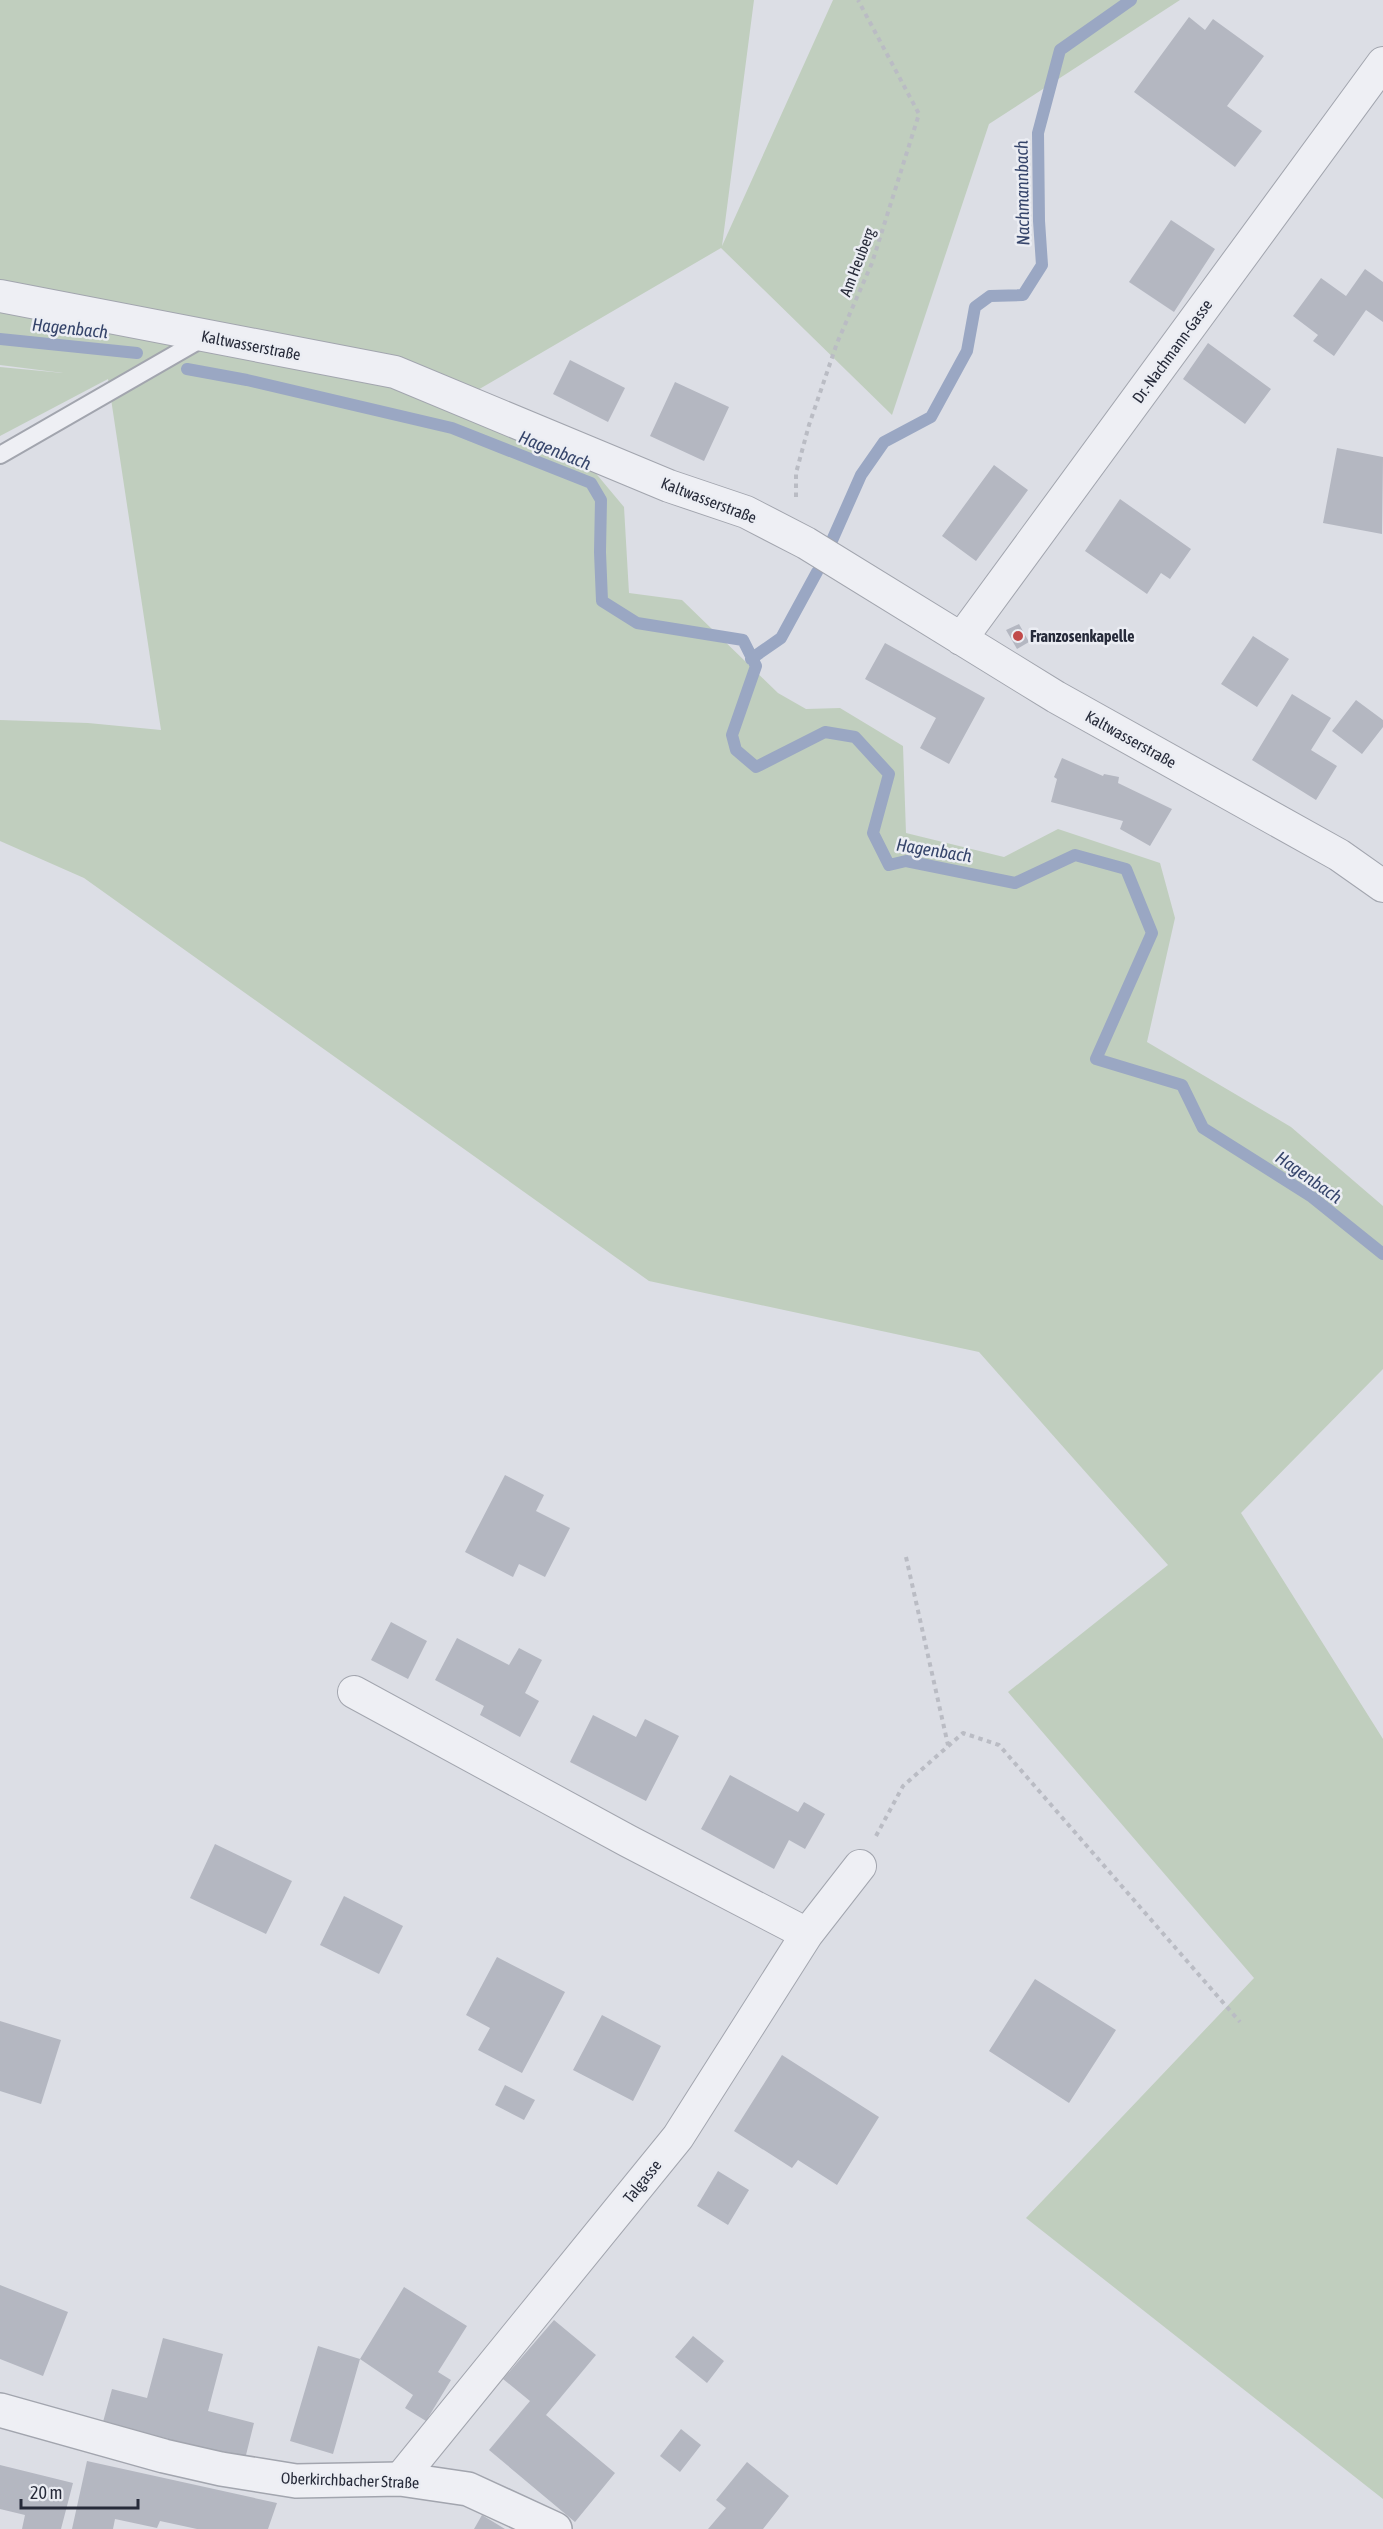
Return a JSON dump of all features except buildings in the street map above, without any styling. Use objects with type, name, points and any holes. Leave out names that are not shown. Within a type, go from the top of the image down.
[{"type":"street","name":"Dr.-Nachmann-Gasse","points":[[961,639],[1383,63]]},
{"type":"street","name":"Kaltwasserstraße","points":[[0,297],[395,372],[669,486],[746,512],[806,543],[1056,697],[1339,855],[1383,886]]},
{"type":"street","points":[[354,1692],[628,1842],[807,1934]]},
{"type":"street","name":"Talgasse","points":[[400,2479],[678,2137],[807,1934],[860,1866]]},
{"type":"street","name":"Oberkirchbacher Straße","points":[[0,2410],[164,2456],[221,2469],[296,2481],[400,2479],[468,2489],[555,2529]]},
{"type":"lane","points":[[0,455],[206,336]]},
{"type":"path","name":"Am Heuberg","points":[[806,543],[796,514],[796,472],[837,343],[872,263],[919,114],[858,0]]},
{"type":"path","points":[[906,1557],[948,1746]]},
{"type":"path","points":[[860,1866],[903,1786],[948,1746],[963,1733],[999,1745],[1240,2022]]},
{"type":"green space","points":[[0,0],[754,0],[722,246],[833,0],[1180,0],[989,124],[892,415],[721,248],[476,391],[588,464],[624,507],[629,593],[682,600],[778,693],[806,709],[840,708],[903,746],[906,833],[1004,857],[1058,829],[1160,863],[1175,918],[1147,1042],[1291,1127],[1383,1206],[1383,1369],[1241,1513],[1383,1739],[1383,2499],[1026,2218],[1254,1978],[1008,1692],[1168,1565],[979,1352],[649,1281],[84,878],[0,841],[0,720],[88,723],[161,730],[108,379],[0,436],[0,367],[63,373],[0,365]]},
{"type":"waterway","name":"Nachmannbach","points":[[830,545],[861,475],[884,442],[931,417],[967,351],[975,307],[990,296],[1023,295],[1042,265],[1038,133],[1060,50],[1131,0]]},
{"type":"waterway","name":"Hagenbach","points":[[0,339],[137,353]]},
{"type":"waterway","name":"Hagenbach","points":[[187,369],[247,380],[452,428],[591,483],[601,500],[602,601],[637,623],[743,640],[756,666],[732,735],[736,750],[756,767],[825,732],[855,737],[889,774],[873,833],[889,865],[906,861],[1015,883],[1075,855],[1126,869],[1152,933],[1096,1059],[1182,1085],[1203,1128],[1312,1197],[1383,1254]]},
{"type":"waterway","name":"Nachmannbach","points":[[751,659],[781,638],[817,572]]},
{"type":"place","name":"Franzosenkapelle","points":[[1018,636]]}]
